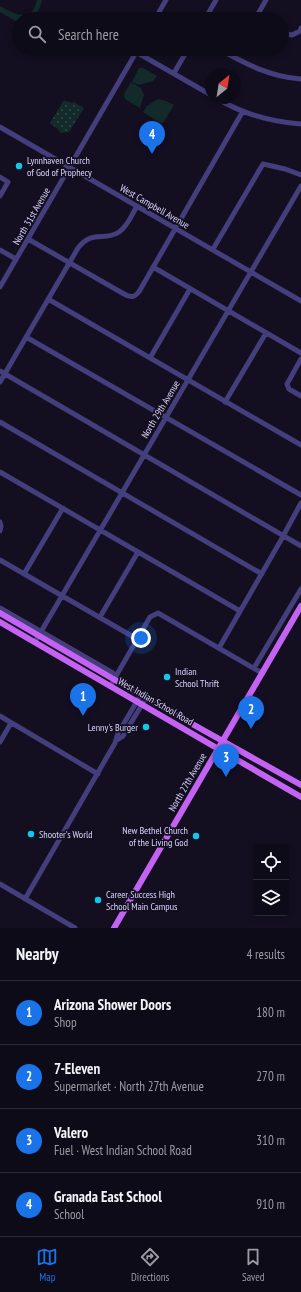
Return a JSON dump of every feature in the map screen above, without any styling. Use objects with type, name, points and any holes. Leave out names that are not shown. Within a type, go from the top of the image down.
[{"type":"main road","name":"North 27th Avenue","points":[[114,928],[301,606]]},
{"type":"main road","name":"West Indian School Road","points":[[0,613],[143,697],[301,785]]},
{"type":"main road","name":"West Indian School Road","points":[[0,622],[38,636],[110,686],[301,797]]},
{"type":"street","points":[[159,12],[166,0]]},
{"type":"street","points":[[209,12],[216,0]]},
{"type":"street","points":[[259,12],[266,0]]},
{"type":"street","points":[[289,34],[292,35],[300,31],[301,28]]},
{"type":"street","name":"North 31st Avenue","points":[[0,288],[134,56]]},
{"type":"street","points":[[147,56],[205,91]]},
{"type":"street","points":[[174,73],[184,56]]},
{"type":"street","points":[[233,57],[256,69],[287,78],[301,79]]},
{"type":"street","points":[[228,104],[243,111],[263,117],[287,123],[301,124]]},
{"type":"street","points":[[28,239],[124,294],[132,297],[138,293],[243,111]]},
{"type":"street","name":"West Campbell Avenue","points":[[0,127],[301,301]]},
{"type":"street","points":[[213,249],[263,164],[285,169],[301,175]]},
{"type":"street","points":[[0,177],[8,182],[0,196]]},
{"type":"street","name":"North 29th Avenue","points":[[38,636],[301,186]]},
{"type":"street","points":[[0,382],[2,372],[26,336],[78,248],[86,239],[94,236],[114,234],[121,231],[127,224],[137,206]]},
{"type":"street","points":[[0,250],[16,259]]},
{"type":"street","points":[[153,267],[301,353]]},
{"type":"street","points":[[150,358],[190,288]]},
{"type":"street","points":[[48,299],[301,445]]},
{"type":"street","points":[[225,402],[266,333]]},
{"type":"street","points":[[26,336],[301,495]]},
{"type":"street","points":[[301,359],[288,381],[287,386],[289,389],[301,396]]},
{"type":"street","points":[[2,372],[301,546]]},
{"type":"street","points":[[0,422],[262,574]]},
{"type":"street","points":[[0,472],[240,611]]},
{"type":"street","points":[[219,648],[301,504]]},
{"type":"street","points":[[24,574],[63,508]]},
{"type":"street","points":[[0,531],[1,523]]},
{"type":"street","points":[[100,617],[138,552]]},
{"type":"street","points":[[0,560],[137,639]]},
{"type":"street","points":[[254,668],[301,589]]},
{"type":"street","name":"West Indian School Road","points":[[0,608],[38,636],[113,673]]},
{"type":"street","points":[[110,686],[150,617],[154,614],[161,614],[262,673]]},
{"type":"street","points":[[25,899],[98,774],[117,740],[118,733],[143,697]]},
{"type":"street","points":[[0,716],[98,774]]},
{"type":"street","points":[[0,742],[11,723]]},
{"type":"street","points":[[0,884],[75,928]]},
{"type":"green space","points":[[37,0],[42,0],[37,12],[31,12],[35,7]]},
{"type":"green space","points":[[0,6],[11,12],[12,19],[0,12]]},
{"type":"green space","points":[[139,68],[143,68],[157,76],[153,81],[139,85],[132,82]]},
{"type":"green space","points":[[131,82],[141,88],[144,95],[140,108],[125,99],[124,94]]},
{"type":"green space","points":[[158,99],[174,105],[163,123],[160,123],[143,112],[147,106]]},
{"type":"green space","points":[[64,100],[71,103],[74,102],[84,108],[69,132],[60,133],[59,130],[50,123]]},
{"type":"place","name":"Granada East School","points":[[152,154]]},
{"type":"place","name":"Lynnhaven Church of God of Prophecy","points":[[19,166]]},
{"type":"place","name":"Indian School Thrift","points":[[167,677]]},
{"type":"place","name":"Arizona Shower Doors","points":[[83,716]]},
{"type":"place","name":"Lenny's Burger","points":[[146,727]]},
{"type":"place","name":"7-Eleven","points":[[251,729]]},
{"type":"place","name":"Valero","points":[[226,777]]},
{"type":"place","name":"Shooter's World","points":[[31,834]]},
{"type":"place","name":"New Bethel Church of the Living God","points":[[196,836]]},
{"type":"place","name":"Career Success High School Main Campus","points":[[98,900]]}]
